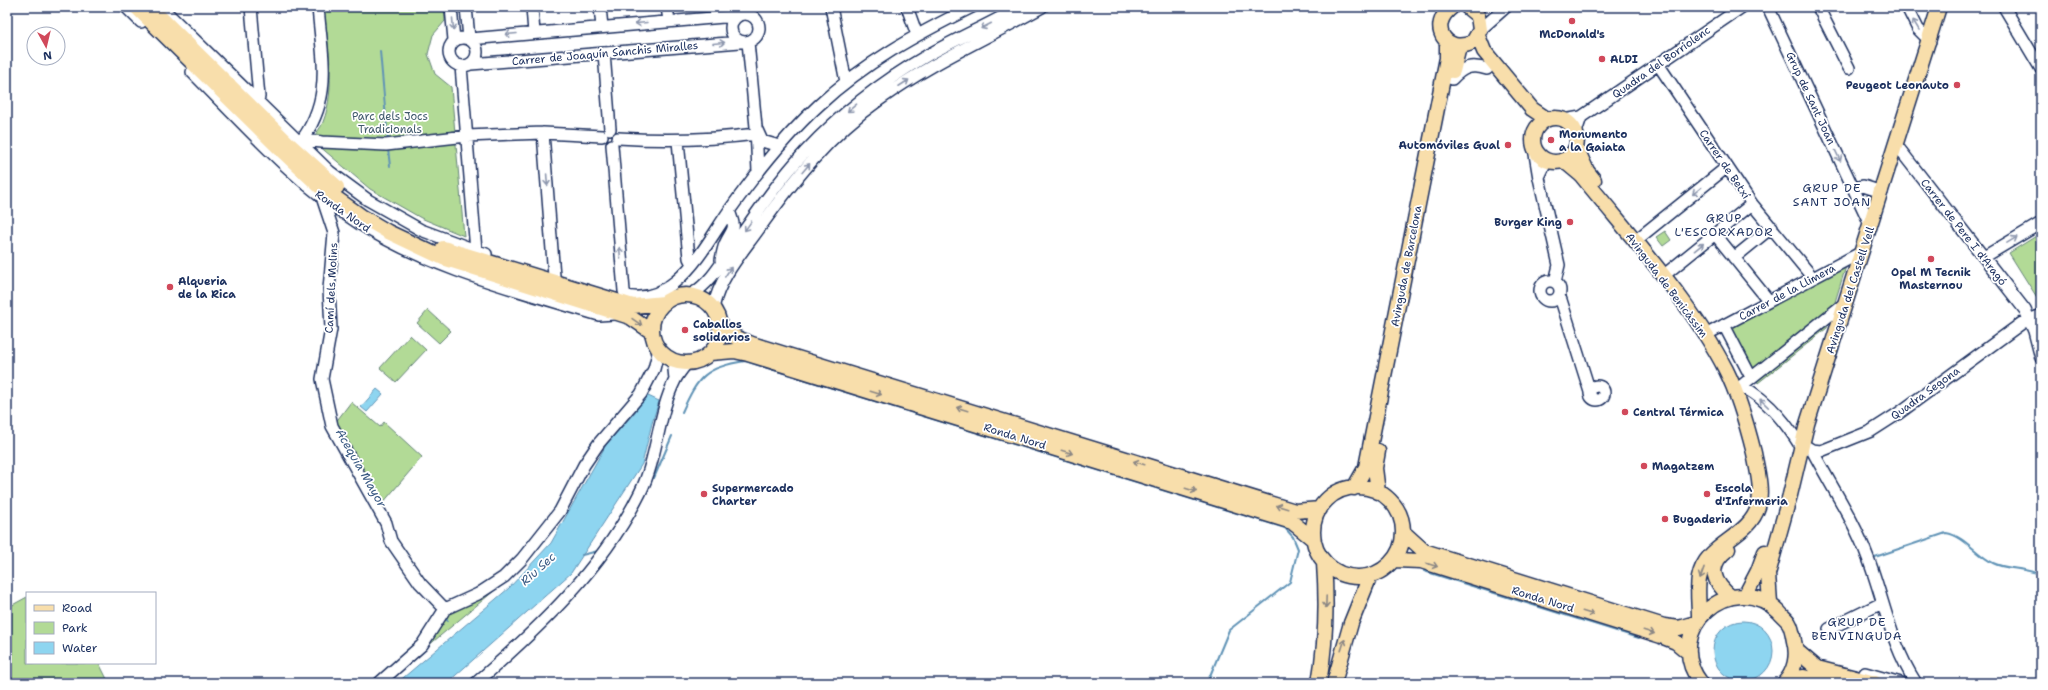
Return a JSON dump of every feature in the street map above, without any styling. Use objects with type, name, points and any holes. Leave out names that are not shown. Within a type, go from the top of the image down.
[{"type":"main road","name":"Ronda Nord","points":[[136,7],[282,152],[319,186],[361,216],[388,232],[442,258],[630,317],[652,332]]},
{"type":"main road","name":"Ronda Nord","points":[[150,7],[325,178],[365,207],[398,226],[445,248],[601,298],[633,306],[664,303]]},
{"type":"main road","points":[[1452,7],[1445,12],[1438,13],[1440,30],[1487,69],[1525,114],[1534,136],[1538,154],[1547,160],[1555,162],[1563,160],[1572,154],[1576,147],[1576,132],[1572,125],[1564,120],[1556,118],[1547,119],[1540,124],[1534,136]]},
{"type":"main road","name":"Avinguda del Castell Vell","points":[[1770,603],[1768,574],[1803,450],[1807,424],[1897,146],[1930,41],[1939,7]]},
{"type":"main road","points":[[1471,9],[1484,51],[1532,109],[1547,119]]},
{"type":"main road","points":[[1457,45],[1473,42],[1479,33]]},
{"type":"main road","name":"Avinguda de Barcelona","points":[[1378,492],[1375,468],[1452,79],[1457,45]]},
{"type":"main road","name":"Avinguda de Barcelona","points":[[1354,488],[1366,467],[1447,58],[1457,45]]},
{"type":"main road","name":"Avinguda de Benicàssim","points":[[1576,147],[1587,171],[1668,272],[1718,329],[1733,367],[1746,382],[1757,434],[1767,495],[1764,510],[1758,524],[1749,535],[1724,552],[1716,563],[1714,574],[1716,582],[1738,596]]},
{"type":"main road","name":"Avinguda de Benicàssim","points":[[1563,160],[1581,175],[1696,320],[1726,370],[1735,389],[1749,434],[1758,475],[1758,507],[1745,528],[1720,545],[1708,558],[1699,577],[1698,620]]},
{"type":"main road","points":[[692,294],[705,299],[713,308],[721,328],[718,342],[710,354],[700,360],[672,358],[652,332],[654,318],[664,303],[676,296],[692,294]]},
{"type":"main road","name":"Ronda Nord","points":[[721,328],[735,337],[752,344],[1295,511],[1320,509]]},
{"type":"main road","name":"Ronda Nord","points":[[710,354],[734,351],[748,354],[1292,522],[1313,538]]},
{"type":"main road","name":"Avinguda del Castell Vell","points":[[1738,596],[1758,571],[1793,465],[1803,450]]},
{"type":"main road","points":[[1319,683],[1324,647],[1327,597],[1324,563],[1313,538],[1314,525],[1320,509],[1327,500],[1340,492],[1354,488],[1367,488],[1378,492],[1390,500],[1399,514],[1403,532],[1401,547],[1394,560],[1385,568],[1370,576],[1354,577],[1339,574],[1324,563]]},
{"type":"main road","name":"Ronda Nord","points":[[1403,532],[1424,552],[1664,626],[1679,628],[1698,620]]},
{"type":"main road","name":"Ronda Nord","points":[[1394,560],[1421,561],[1660,636],[1676,642],[1688,652]]},
{"type":"main road","points":[[1334,683],[1350,623],[1370,576]]},
{"type":"main road","points":[[1701,683],[1694,674],[1688,652],[1690,637],[1698,620],[1714,604],[1738,596],[1758,598],[1770,603],[1790,623],[1797,651],[1794,666],[1786,681]]},
{"type":"main road","points":[[1797,651],[1831,680]]},
{"type":"main road","points":[[1786,681],[1804,677],[1876,683]]},
{"type":"street","name":"Ronda Nord","points":[[126,7],[276,156],[322,197],[358,223],[385,239],[440,265],[599,315],[618,314]]},
{"type":"street","name":"Ronda Nord","points":[[161,7],[301,142],[330,172],[368,200],[421,230],[476,251],[592,288],[601,298]]},
{"type":"street","points":[[251,7],[259,97],[256,100]]},
{"type":"street","points":[[301,142],[314,122],[321,102],[324,82],[318,7]]},
{"type":"street","points":[[451,7],[454,40]]},
{"type":"street","points":[[466,7],[470,38],[477,46],[477,57],[466,65],[454,63],[449,56],[449,47],[454,40],[461,37],[470,38],[602,27],[752,11],[759,21],[760,30],[756,38],[744,42],[732,35],[731,25],[735,13]]},
{"type":"street","points":[[532,7],[534,32]]},
{"type":"street","points":[[600,7],[602,27]]},
{"type":"street","points":[[668,7],[669,21]]},
{"type":"street","points":[[831,7],[846,82]]},
{"type":"street","points":[[907,7],[917,35]]},
{"type":"street","points":[[301,142],[388,144],[467,136],[543,137],[616,131],[615,141],[624,291],[626,296],[635,298],[652,295],[663,291],[677,280],[692,264],[767,160],[819,105],[846,82],[917,35],[972,7]]},
{"type":"street","points":[[692,294],[710,280],[770,194],[804,152],[834,123],[872,92],[900,72],[1020,7]]},
{"type":"street","points":[[713,308],[719,286],[728,271],[774,207],[812,160],[840,132],[878,100],[906,82],[1042,7]]},
{"type":"street","points":[[1479,33],[1506,7]]},
{"type":"street","name":"Quadra del Borriolenc","points":[[1564,120],[1581,117],[1742,7]]},
{"type":"street","name":"Grup de Sant Joan","points":[[1768,7],[1871,226]]},
{"type":"street","points":[[1818,7],[1849,68]]},
{"type":"street","points":[[1907,7],[1918,29],[1930,41]]},
{"type":"street","points":[[2004,7],[2037,55],[2041,69]]},
{"type":"street","points":[[1471,9],[1496,15]]},
{"type":"street","points":[[744,42],[758,134],[767,160]]},
{"type":"street","name":"Carrer de Joaquín Sanchis Miralles","points":[[466,65],[744,42]]},
{"type":"street","points":[[604,53],[606,132]]},
{"type":"street","name":"Carrer de Betxí","points":[[1658,64],[1752,204],[1814,278]]},
{"type":"street","points":[[466,65],[467,136],[476,251]]},
{"type":"street","points":[[1452,79],[1467,66],[1476,66],[1487,69]]},
{"type":"street","points":[[1576,132],[1581,117]]},
{"type":"street","points":[[615,141],[679,145],[758,134],[779,146]]},
{"type":"street","points":[[758,134],[758,172]]},
{"type":"street","points":[[1534,136],[1539,178],[1558,265],[1555,282]]},
{"type":"street","points":[[543,137],[554,276]]},
{"type":"street","points":[[679,145],[688,258],[692,264]]},
{"type":"street","name":"Carrer de Pere I d'Aragó","points":[[1897,146],[2025,310],[2029,318],[2041,358]]},
{"type":"street","points":[[757,152],[767,160]]},
{"type":"street","points":[[1539,178],[1547,160]]},
{"type":"street","points":[[1640,237],[1727,167]]},
{"type":"street","points":[[1854,190],[1863,186],[1882,192]]},
{"type":"street","name":"Camí dels Molins","points":[[322,197],[334,233],[329,289],[331,329],[322,379],[332,426],[386,523],[391,541],[420,583],[445,609]]},
{"type":"street","points":[[1668,272],[1752,204]]},
{"type":"street","points":[[720,264],[724,245],[734,230],[734,222],[729,211]]},
{"type":"street","points":[[1984,257],[2041,223]]},
{"type":"street","points":[[1734,258],[1772,227]]},
{"type":"street","points":[[1715,234],[1769,302]]},
{"type":"street","name":"Carrer de la Llimera","points":[[1718,329],[1862,252]]},
{"type":"street","points":[[1548,280],[1555,282],[1559,286],[1560,292],[1558,297],[1548,301],[1543,298],[1540,290],[1542,284],[1548,280]]},
{"type":"street","points":[[1558,297],[1561,300],[1586,377],[1593,389]]},
{"type":"street","points":[[1845,303],[1746,382],[1751,391],[1787,425],[1857,532],[1868,559],[1896,642],[1909,673],[1916,683]]},
{"type":"street","name":"Quadra Segona","points":[[1803,450],[1829,449],[1871,431],[1899,413],[2029,318],[2041,315]]},
{"type":"street","points":[[1818,325],[1825,324],[1837,330]]},
{"type":"street","points":[[379,683],[422,645],[445,609],[478,594],[504,577],[522,559],[560,511],[584,465],[599,443],[641,394],[654,368],[672,358],[675,379],[663,412],[654,455],[640,493],[578,586],[515,650],[476,683]]},
{"type":"street","points":[[1787,425],[1807,424]]},
{"type":"street","points":[[1829,629],[1882,603]]},
{"type":"street","points":[[1831,680],[1844,668],[1902,683],[1909,673]]},
{"type":"green space","name":"Parc dels Jocs Tradicionals","points":[[324,7],[444,7],[445,21],[433,35],[428,54],[435,74],[451,87],[464,236],[421,218],[370,189],[312,140],[323,122],[329,94],[330,65]]},
{"type":"green space","points":[[1665,231],[1671,240],[1663,246],[1656,237]]},
{"type":"green space","points":[[2041,233],[2041,297],[2038,299],[2009,253]]},
{"type":"green space","points":[[1847,263],[1827,328],[1758,383],[1728,327]]},
{"type":"green space","points":[[428,310],[451,331],[439,343],[417,323]]},
{"type":"green space","points":[[410,335],[426,350],[396,382],[380,368]]},
{"type":"green space","points":[[351,402],[380,427],[384,422],[422,457],[382,504],[335,423]]},
{"type":"green space","points":[[495,590],[427,646],[447,613],[477,601]]},
{"type":"green space","points":[[26,598],[26,664],[100,664],[109,683],[7,683],[7,608]]},
{"type":"water","points":[[377,389],[383,394],[367,412],[361,407]]},
{"type":"water","name":"Riu Sec","points":[[646,395],[659,401],[642,464],[571,573],[447,683],[397,683],[509,588],[551,543],[606,445],[635,412]]},
{"type":"water","points":[[1737,621],[1749,621],[1760,626],[1768,634],[1773,645],[1771,663],[1760,676],[1749,681],[1737,681],[1726,676],[1718,668],[1713,657],[1713,645],[1718,634],[1726,626]]},
{"type":"waterway","points":[[380,51],[388,141]]},
{"type":"waterway","points":[[388,149],[390,166]]},
{"type":"waterway","points":[[682,412],[693,390],[704,376],[731,363],[745,361],[1285,528],[1293,537],[1298,549],[1290,582],[1229,630],[1207,683]]},
{"type":"waterway","points":[[654,478],[672,436]]},
{"type":"waterway","points":[[1872,558],[1946,533],[1959,538],[1993,563],[2004,567],[2035,572],[2041,575]]},
{"type":"waterway","points":[[582,555],[598,551]]},
{"type":"waterway","points":[[1424,571],[1639,638]]},
{"type":"waterway","name":"Acequia Mayor","points":[[445,618],[448,621]]},
{"type":"place","name":"McDonald's","points":[[1572,21]]},
{"type":"place","name":"ALDI","points":[[1602,59]]},
{"type":"place","name":"Peugeot Leonauto","points":[[1957,85]]},
{"type":"place","name":"Monumento a la Gaiata","points":[[1551,140]]},
{"type":"place","name":"Automóviles Gual","points":[[1508,145]]},
{"type":"place","name":"Burger King","points":[[1570,222]]},
{"type":"place","name":"Opel M Tecnik Masternou","points":[[1931,259]]},
{"type":"place","name":"Alqueria de la Rica","points":[[170,287]]},
{"type":"place","name":"Caballos solidarios","points":[[685,330]]},
{"type":"place","name":"Central Térmica","points":[[1625,412]]},
{"type":"place","name":"Magatzem","points":[[1644,466]]},
{"type":"place","name":"Supermercado Charter","points":[[704,494]]},
{"type":"place","name":"Escola d'Infermeria","points":[[1707,494]]},
{"type":"place","name":"Bugaderia","points":[[1665,519]]},
{"type":"district","name":"GRUP DE SANT JOAN","points":[[1832,195]]},
{"type":"district","name":"GRUP L'ESCORXADOR","points":[[1724,225]]},
{"type":"district","name":"GRUP DE BENVINGUDA","points":[[1857,629]]}]
